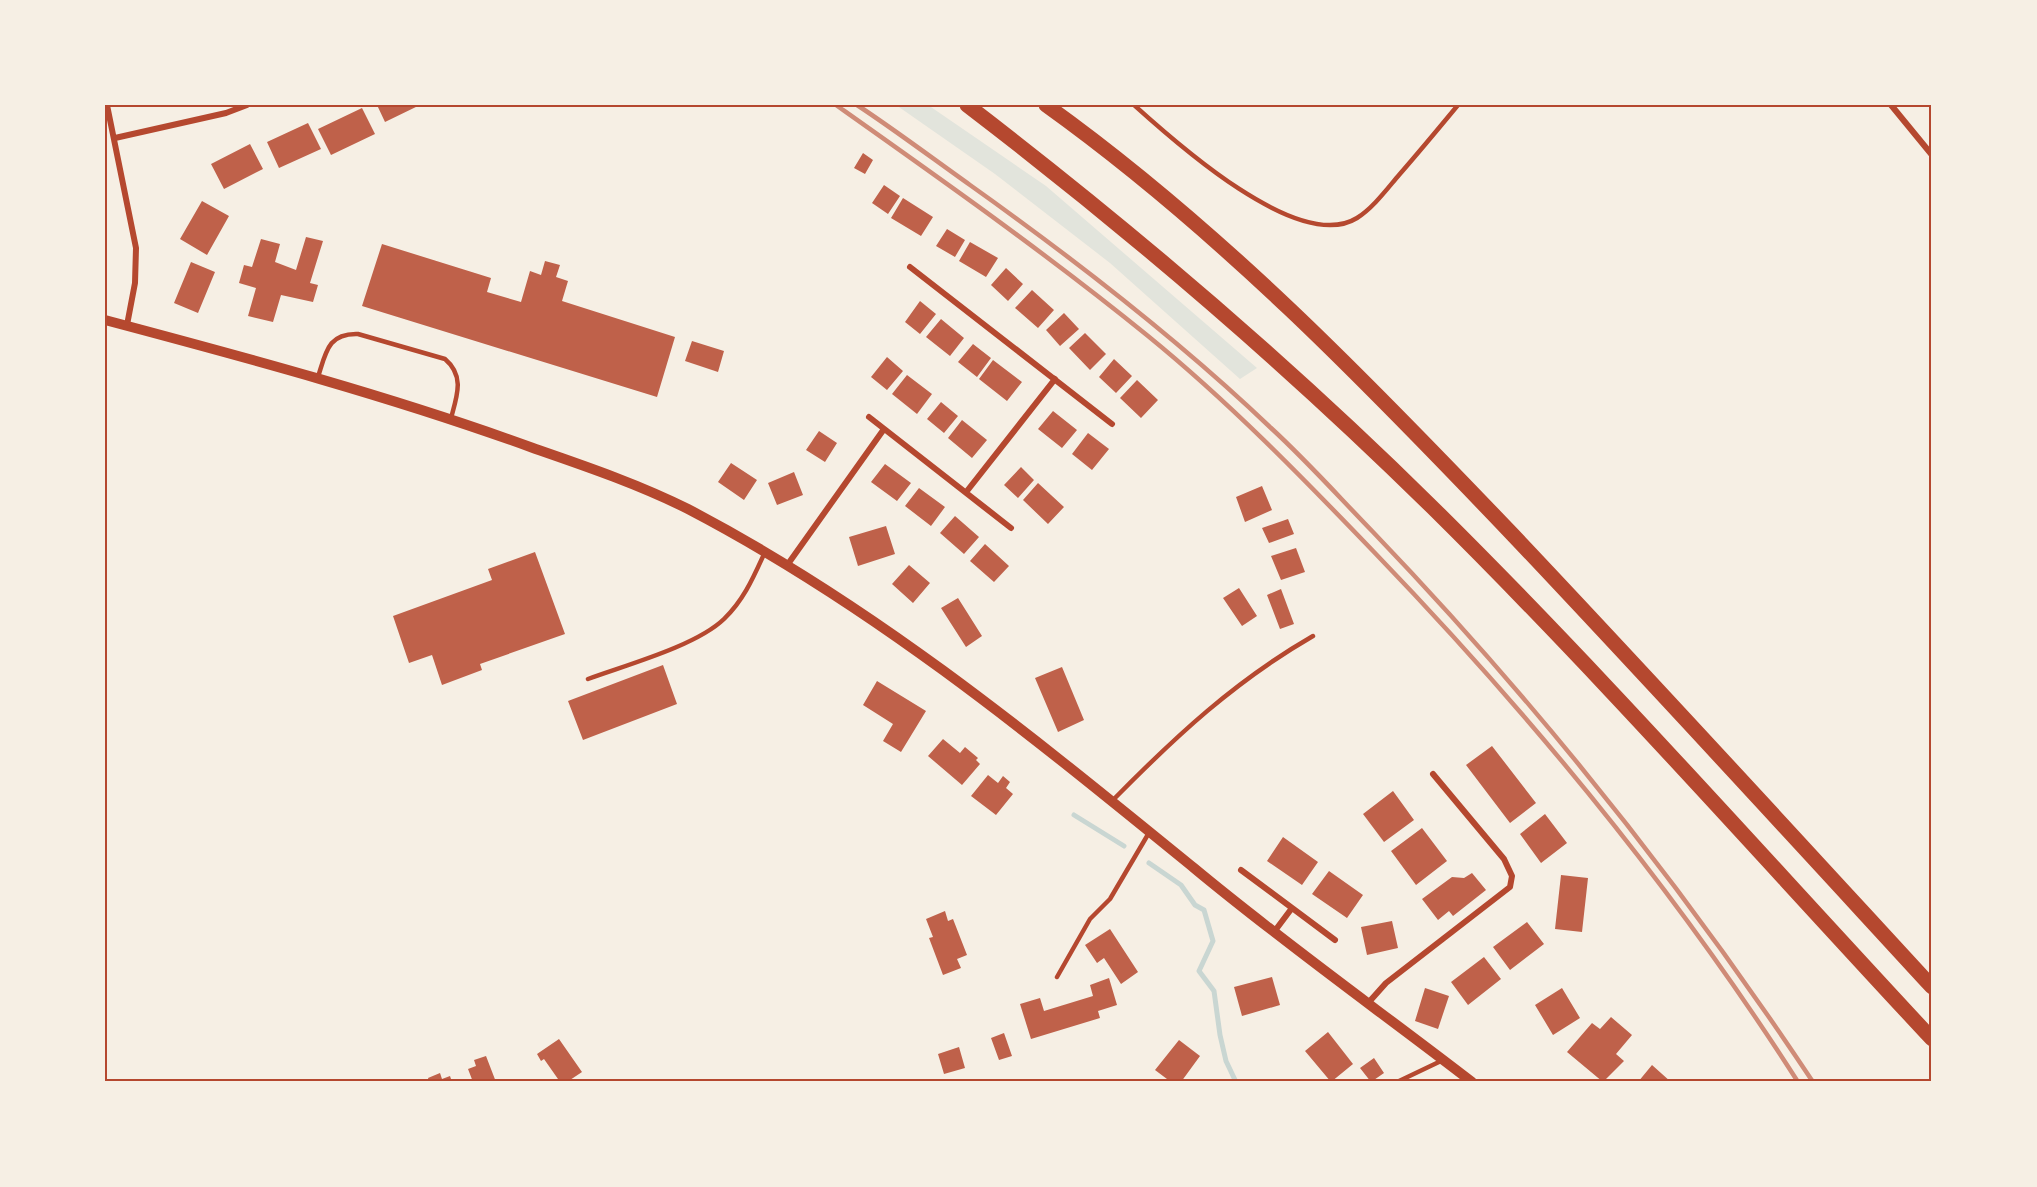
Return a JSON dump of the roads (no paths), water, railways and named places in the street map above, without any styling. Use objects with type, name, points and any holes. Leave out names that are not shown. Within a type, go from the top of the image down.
[{"type":"highway","points":[[967,105],[1070,184],[1174,271],[1430,506],[1529,606],[1932,1039]]},
{"type":"highway","points":[[1046,105],[1186,215],[1309,326],[1411,428],[1570,596],[1932,987]]},
{"type":"street","points":[[107,105],[136,248],[135,283],[127,325]]},
{"type":"street","points":[[115,138],[226,113],[247,105]]},
{"type":"street","points":[[1891,105],[1932,155]]},
{"type":"street","points":[[910,267],[1112,424]]},
{"type":"street","points":[[105,320],[451,418],[625,481],[685,508],[788,564],[925,654],[1113,800],[1274,932],[1472,1082]]},
{"type":"street","points":[[967,491],[1054,379]]},
{"type":"street","points":[[869,417],[967,491],[1011,528]]},
{"type":"street","points":[[788,564],[884,429]]},
{"type":"street","points":[[1369,1002],[1386,983],[1510,887],[1512,876],[1504,859],[1433,774]]},
{"type":"street","points":[[1241,870],[1335,940]]},
{"type":"street","points":[[1274,932],[1292,908]]},
{"type":"lane","points":[[1134,105],[1174,140],[1243,192],[1272,209],[1304,221],[1335,225],[1357,218],[1382,195],[1458,105]]},
{"type":"lane","points":[[317,380],[325,353],[333,340],[344,333],[358,334],[445,359],[455,367],[459,383],[451,418]]},
{"type":"lane","points":[[588,679],[686,643],[724,620],[748,590],[765,552]]},
{"type":"lane","points":[[1113,800],[1170,741],[1233,688],[1267,663],[1314,636]]},
{"type":"lane","points":[[1057,977],[1090,920],[1110,899],[1150,831]]},
{"type":"lane","points":[[1397,1082],[1443,1060]]},
{"type":"waterway","points":[[1074,815],[1124,846]]},
{"type":"waterway","points":[[1149,863],[1181,885],[1195,905],[1204,910],[1213,941],[1199,971],[1214,991],[1226,1061],[1236,1082]]},
{"type":"railway","points":[[836,105],[955,189],[1148,336],[1236,414],[1320,496],[1489,677],[1599,806],[1702,942],[1798,1082]]},
{"type":"railway","points":[[857,105],[1009,213],[1125,301],[1236,395],[1310,466],[1492,662],[1605,797],[1712,937],[1813,1082]]}]
